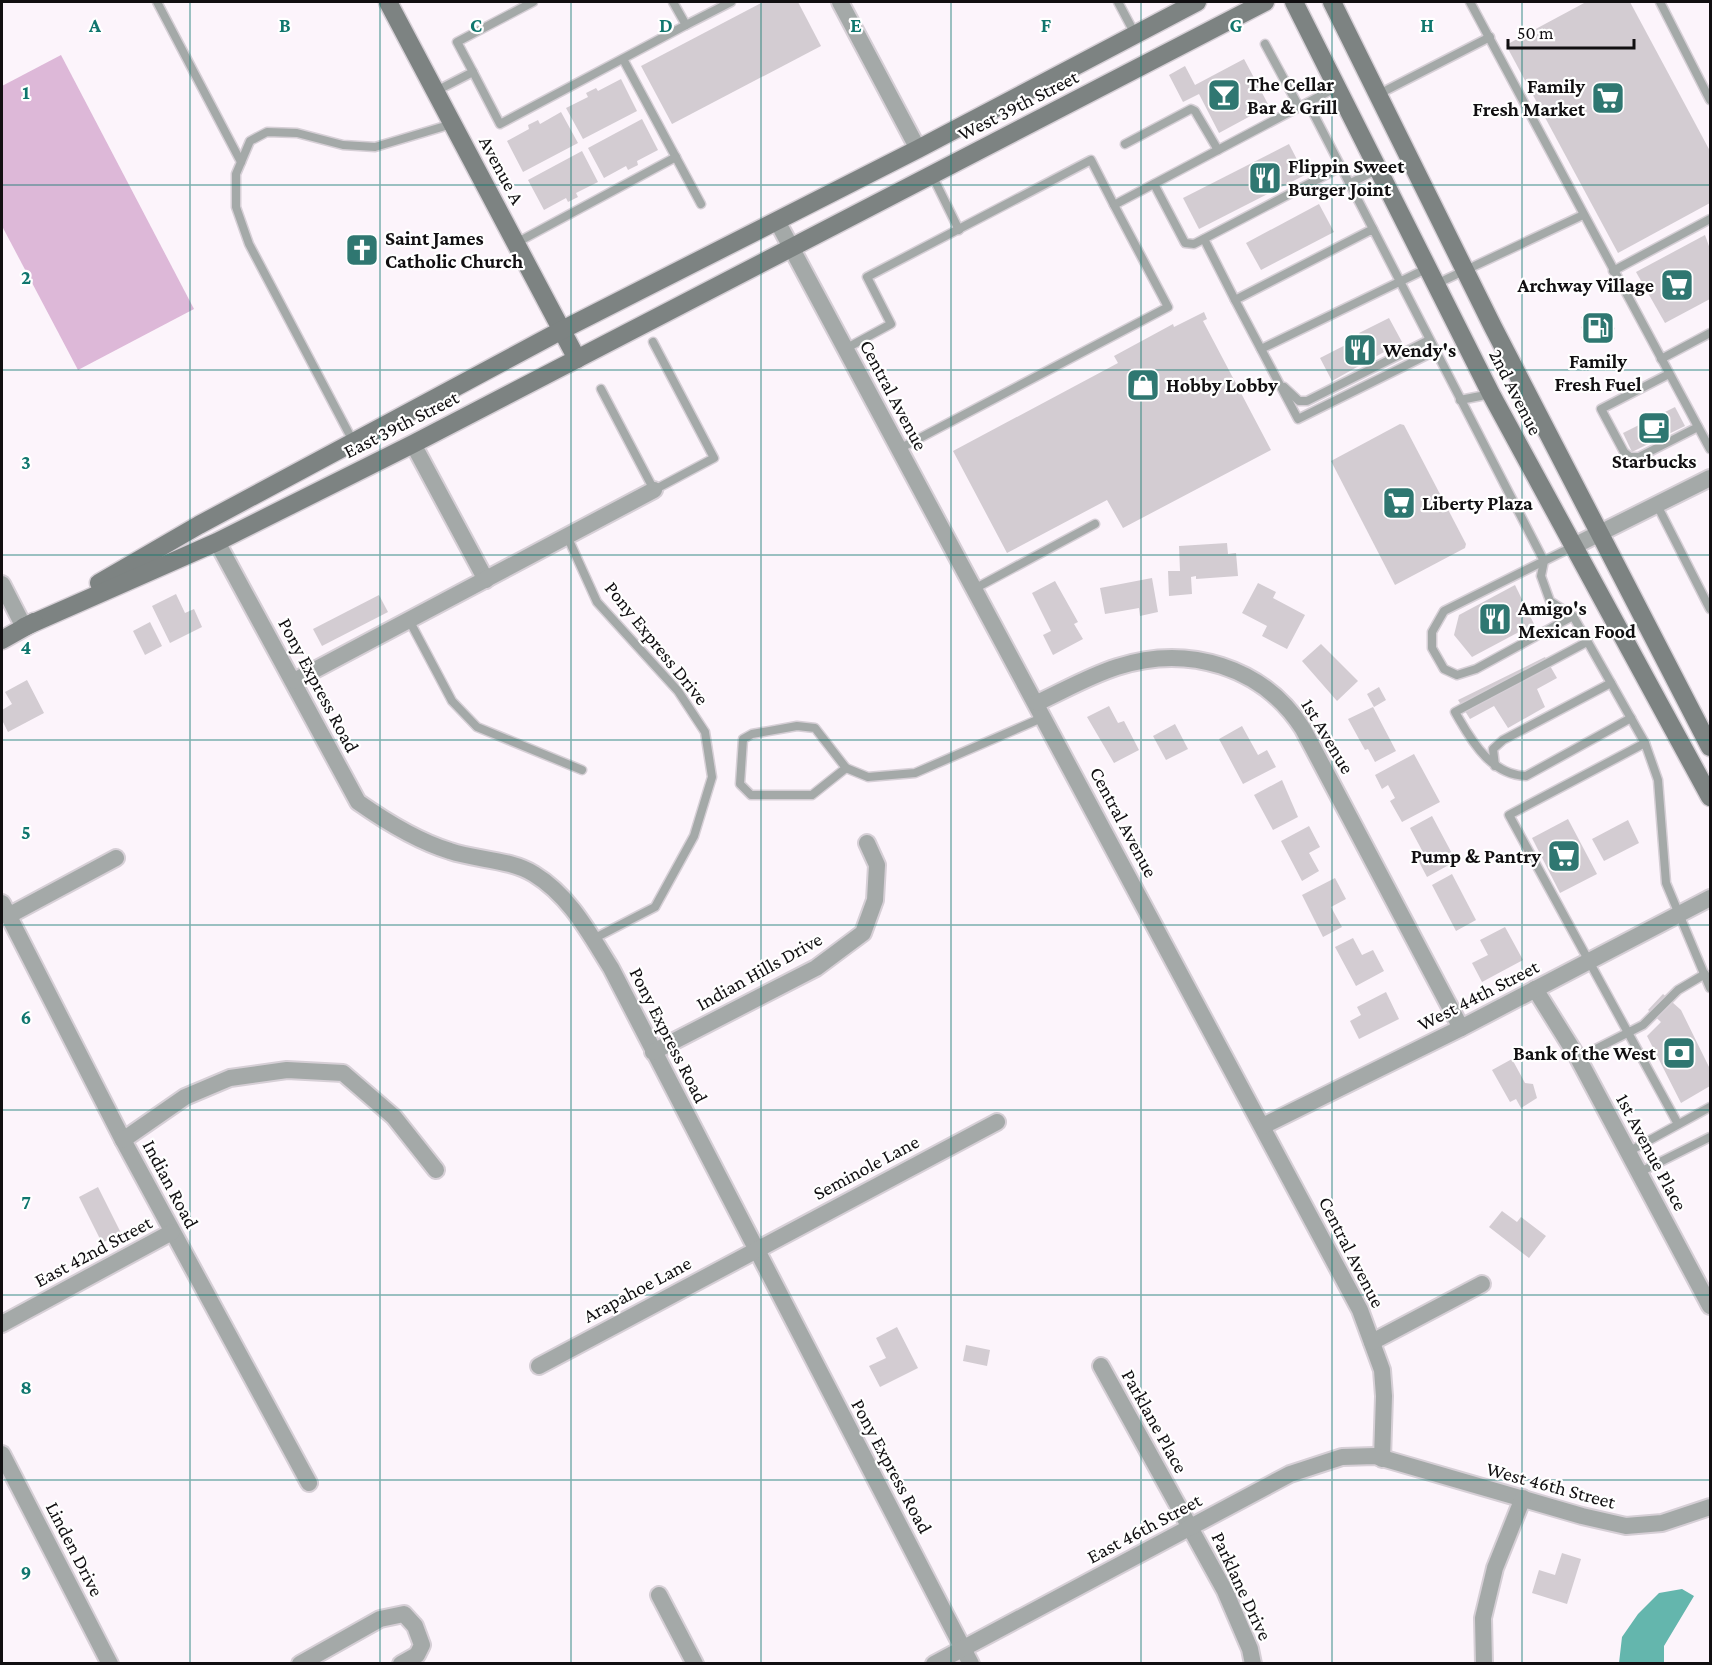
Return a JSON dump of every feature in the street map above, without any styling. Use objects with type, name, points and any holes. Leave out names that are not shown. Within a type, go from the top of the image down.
[{"type":"main road","name":"Avenue A","points":[[388,2],[577,359]]},
{"type":"main road","name":"West 39th Street","points":[[777,221],[918,150],[1197,2]]},
{"type":"main road","name":"West 39th Street","points":[[792,248],[1265,2]]},
{"type":"main road","name":"2nd Avenue","points":[[1294,2],[1491,394],[1572,547],[1710,797]]},
{"type":"main road","name":"2nd Avenue","points":[[1332,2],[1464,269],[1710,747]]},
{"type":"main road","name":"East 39th Street","points":[[2,640],[199,525],[562,330],[777,221]]},
{"type":"main road","name":"East 39th Street","points":[[24,627],[217,542],[413,444],[792,248]]},
{"type":"street","points":[[840,2],[918,150]]},
{"type":"street","name":"Central Avenue","points":[[777,221],[1360,1310],[1382,1370],[1384,1396],[1382,1459]]},
{"type":"street","points":[[413,444],[486,580]]},
{"type":"street","points":[[1572,547],[1710,478]]},
{"type":"street","points":[[294,681],[654,490]]},
{"type":"street","name":"Pony Express Road","points":[[217,542],[358,801],[384,820],[450,851],[480,857],[533,873],[573,906],[611,968],[754,1249],[971,1664]]},
{"type":"street","points":[[2,584],[24,627]]},
{"type":"street","name":"1st Avenue","points":[[1040,710],[1118,667],[1158,659],[1220,663],[1240,671],[1269,690],[1283,702],[1303,729],[1461,1028]]},
{"type":"street","name":"Indian Hills Drive","points":[[653,1052],[816,968],[863,933],[876,900],[877,865],[867,843]]},
{"type":"street","points":[[5,910],[116,858]]},
{"type":"street","name":"West 44th Street","points":[[1263,1126],[1461,1028],[1710,898]]},
{"type":"street","name":"Indian Road","points":[[5,910],[123,1140],[309,1483]]},
{"type":"street","name":"1st Avenue Place","points":[[1535,989],[1578,1058],[1710,1306]]},
{"type":"street","points":[[123,1140],[185,1096],[230,1078],[287,1070],[343,1073],[394,1117],[436,1170]]},
{"type":"street","name":"Seminole Lane","points":[[754,1249],[997,1122]]},
{"type":"street","name":"East 42nd Street","points":[[2,1324],[172,1232]]},
{"type":"street","name":"Arapahoe Lane","points":[[539,1366],[754,1249]]},
{"type":"street","points":[[1372,1342],[1482,1284]]},
{"type":"street","name":"Parklane Place","points":[[1101,1366],[1191,1527]]},
{"type":"street","name":"Linden Drive","points":[[2,1454],[110,1664]]},
{"type":"street","name":"East 46th Street","points":[[934,1664],[1290,1474],[1342,1457],[1375,1456],[1382,1459]]},
{"type":"street","name":"West 46th Street","points":[[1382,1459],[1626,1526],[1662,1523],[1710,1507]]},
{"type":"street","points":[[1484,1664],[1483,1618],[1494,1568],[1523,1498]]},
{"type":"street","name":"Parklane Drive","points":[[1191,1527],[1225,1591],[1250,1649],[1253,1664]]},
{"type":"street","points":[[659,1595],[695,1664]]},
{"type":"street","points":[[300,1664],[380,1618],[405,1614],[415,1626],[422,1645],[417,1655],[401,1664]]},
{"type":"lane","points":[[157,2],[241,162]]},
{"type":"lane","points":[[533,2],[457,42],[500,124],[731,2]]},
{"type":"lane","points":[[674,2],[686,25]]},
{"type":"lane","points":[[1118,2],[1136,34]]},
{"type":"lane","points":[[1470,2],[1669,374],[1698,427],[1708,439],[1710,449]]},
{"type":"lane","points":[[1660,2],[1710,100]]},
{"type":"lane","points":[[1377,95],[1490,37]]},
{"type":"lane","points":[[1265,44],[1341,167],[1544,561],[1541,576],[1550,601],[1573,616],[1645,743],[1658,780],[1666,883],[1710,988]]},
{"type":"lane","points":[[623,59],[701,204]]},
{"type":"lane","points":[[436,91],[473,72]]},
{"type":"lane","points":[[1114,205],[1337,87]]},
{"type":"lane","points":[[1125,144],[1191,109],[1195,111],[1218,150]]},
{"type":"lane","points":[[354,443],[249,244],[236,207],[236,174],[250,141],[267,132],[297,133],[343,145],[375,147],[453,124]]},
{"type":"lane","points":[[516,243],[676,157]]},
{"type":"lane","points":[[845,349],[891,324],[867,277],[1091,160],[1168,308],[899,449]]},
{"type":"lane","points":[[1154,184],[1185,243],[1194,244],[1341,167]]},
{"type":"lane","points":[[1349,184],[1378,169]]},
{"type":"lane","points":[[932,175],[959,230]]},
{"type":"lane","points":[[1261,349],[1400,282],[1464,269],[1583,215]]},
{"type":"lane","points":[[1613,271],[1710,219]]},
{"type":"lane","points":[[1235,300],[1373,229]]},
{"type":"lane","points":[[1204,239],[1299,419],[1435,351]]},
{"type":"lane","points":[[1661,359],[1710,333]]},
{"type":"lane","points":[[1278,380],[1295,398],[1303,402],[1429,340]]},
{"type":"lane","points":[[601,389],[654,490],[714,458],[653,342]]},
{"type":"lane","points":[[1669,374],[1601,409],[1623,452],[1630,457],[1639,457],[1698,427]]},
{"type":"lane","points":[[1460,400],[1491,394]]},
{"type":"lane","points":[[1657,505],[1710,609]]},
{"type":"lane","points":[[974,589],[1095,524]]},
{"type":"lane","name":"Pony Express Drive","points":[[567,536],[597,602],[678,692],[705,732],[712,777],[694,836],[655,907],[593,939]]},
{"type":"lane","points":[[1572,547],[1444,611],[1432,633],[1432,648],[1444,669],[1457,675],[1476,669],[1573,616]]},
{"type":"lane","points":[[409,620],[452,702],[477,727],[582,770]]},
{"type":"lane","points":[[1587,642],[1455,712],[1467,732],[1495,767],[1512,776],[1526,776],[1631,718]]},
{"type":"lane","points":[[1495,767],[1493,749],[1503,740],[1611,683]]},
{"type":"lane","points":[[846,768],[812,795],[751,795],[740,784],[743,739],[752,734],[797,726],[814,728],[846,768],[868,777],[915,773],[1040,710]]},
{"type":"lane","points":[[1645,743],[1509,815],[1678,1124]]},
{"type":"lane","points":[[1578,1058],[1642,1025],[1678,990],[1705,974]]},
{"type":"lane","points":[[1628,1152],[1710,1107]]},
{"type":"lane","points":[[1640,1172],[1710,1137]]},
{"type":"shaded area","points":[[61,55],[194,309],[78,370],[2,226],[2,86]]},
{"type":"shaded area","points":[[1682,1589],[1694,1596],[1664,1646],[1664,1663],[1619,1663],[1622,1637],[1638,1614],[1659,1593]]},
{"type":"building","points":[[763,2],[798,2],[821,46],[672,124],[641,66]]},
{"type":"building","name":"Family Fresh Market","points":[[1586,2],[1630,2],[1710,151],[1710,203],[1618,253],[1506,45]]},
{"type":"building","points":[[1244,59],[1269,106],[1219,133],[1199,94],[1183,102],[1169,75],[1185,66],[1195,85]]},
{"type":"building","points":[[621,79],[637,111],[583,139],[566,108],[588,97],[586,93],[596,88],[598,91]]},
{"type":"building","points":[[561,112],[578,143],[523,172],[507,141],[529,129],[528,125],[538,120],[540,124]]},
{"type":"building","points":[[642,119],[658,150],[637,161],[638,165],[628,170],[626,166],[604,178],[588,148]]},
{"type":"building","points":[[1289,144],[1305,175],[1199,229],[1183,198]]},
{"type":"building","points":[[582,151],[598,182],[576,193],[578,197],[568,202],[566,198],[544,210],[528,180]]},
{"type":"building","points":[[1319,204],[1334,232],[1261,270],[1246,243]]},
{"type":"building","name":"Archway Village","points":[[1705,235],[1710,249],[1710,299],[1665,323],[1636,272]]},
{"type":"building","points":[[1204,312],[1207,319],[1203,321],[1271,450],[1123,528],[1107,500],[1007,553],[953,451],[1118,363],[1114,356],[1173,324],[1174,327]]},
{"type":"building","name":"Family Fresh Fuel","points":[[1607,313],[1615,329],[1589,342],[1581,327]]},
{"type":"building","points":[[1389,318],[1402,342],[1332,381],[1320,358],[1361,337],[1359,333]]},
{"type":"building","points":[[1675,407],[1685,426],[1632,452],[1623,433]]},
{"type":"building","name":"Liberty Plaza","points":[[1400,424],[1404,425],[1466,544],[1465,548],[1395,585],[1331,461]]},
{"type":"building","points":[[1227,543],[1228,554],[1236,553],[1238,576],[1196,579],[1196,576],[1191,577],[1192,594],[1169,596],[1168,571],[1180,571],[1179,546]]},
{"type":"building","points":[[1152,578],[1158,612],[1140,616],[1139,608],[1105,614],[1100,588]]},
{"type":"building","points":[[1055,581],[1078,622],[1074,624],[1083,639],[1053,655],[1043,635],[1051,631],[1032,593]]},
{"type":"building","points":[[1258,583],[1276,592],[1273,598],[1305,615],[1287,649],[1262,636],[1267,626],[1242,613]]},
{"type":"building","name":"Amigo's Mexican Food","points":[[1515,585],[1534,624],[1472,657],[1454,635],[1459,615]]},
{"type":"building","points":[[176,594],[185,613],[194,609],[202,627],[170,643],[152,606]]},
{"type":"building","points":[[379,595],[388,612],[322,646],[313,629]]},
{"type":"building","points":[[150,622],[162,646],[145,655],[133,631]]},
{"type":"building","points":[[1321,644],[1358,681],[1337,701],[1302,661]]},
{"type":"building","points":[[1545,657],[1557,678],[1537,689],[1545,707],[1508,728],[1494,706],[1470,719],[1458,700]]},
{"type":"building","points":[[27,680],[44,713],[8,732],[2,720],[2,710],[12,704],[5,692]]},
{"type":"building","points":[[1379,687],[1386,700],[1374,707],[1367,694]]},
{"type":"building","points":[[1109,706],[1118,723],[1124,721],[1139,750],[1114,763],[1087,717]]},
{"type":"building","points":[[1373,707],[1396,751],[1375,762],[1368,749],[1365,750],[1348,719]]},
{"type":"building","points":[[1175,724],[1188,749],[1166,760],[1153,736]]},
{"type":"building","points":[[1242,726],[1258,755],[1267,750],[1276,767],[1243,784],[1219,739]]},
{"type":"building","points":[[1414,754],[1440,802],[1402,822],[1390,801],[1395,798],[1388,785],[1382,789],[1375,775]]},
{"type":"building","points":[[1282,780],[1298,817],[1273,830],[1254,795]]},
{"type":"building","points":[[1432,816],[1456,861],[1427,877],[1418,860],[1425,856],[1410,828]]},
{"type":"building","name":"Pump & Pantry","points":[[1568,819],[1597,874],[1560,893],[1532,838]]},
{"type":"building","points":[[1628,820],[1639,843],[1604,861],[1592,839]]},
{"type":"building","points":[[1309,826],[1320,847],[1309,853],[1319,871],[1302,881],[1281,841]]},
{"type":"building","points":[[1452,874],[1476,920],[1456,931],[1432,885]]},
{"type":"building","points":[[1335,878],[1346,899],[1331,907],[1342,927],[1323,937],[1302,895]]},
{"type":"building","points":[[1505,927],[1523,960],[1482,982],[1472,963],[1488,955],[1480,940]]},
{"type":"building","points":[[1353,938],[1362,955],[1373,950],[1384,971],[1356,986],[1335,947]]},
{"type":"building","points":[[1386,992],[1399,1019],[1359,1039],[1350,1021],[1361,1015],[1357,1007]]},
{"type":"building","name":"Bank of the West","points":[[1663,994],[1681,1010],[1710,1069],[1710,1086],[1681,1103],[1647,1036],[1661,1022],[1648,1010]]},
{"type":"building","points":[[1512,1059],[1525,1083],[1533,1084],[1537,1098],[1521,1108],[1516,1099],[1510,1102],[1492,1070]]},
{"type":"building","points":[[98,1187],[121,1233],[102,1243],[79,1197]]},
{"type":"building","points":[[1502,1211],[1517,1222],[1521,1217],[1546,1236],[1529,1258],[1489,1227]]},
{"type":"building","points":[[897,1327],[918,1368],[880,1387],[869,1366],[886,1358],[876,1338]]},
{"type":"building","points":[[966,1345],[990,1350],[987,1366],[963,1361]]},
{"type":"building","points":[[1562,1553],[1581,1559],[1567,1604],[1532,1593],[1539,1570],[1555,1575]]},
{"type":"place","name":"The Cellar Bar & Grill","points":[[1224,95]]},
{"type":"place","name":"Family Fresh Market","points":[[1608,98]]},
{"type":"place","name":"Flippin Sweet Burger Joint","points":[[1265,178]]},
{"type":"place","name":"Saint James Catholic Church","points":[[362,250]]},
{"type":"place","name":"Archway Village","points":[[1677,285]]},
{"type":"place","name":"Family Fresh Fuel","points":[[1598,328]]},
{"type":"place","name":"Wendy's","points":[[1360,350]]},
{"type":"place","name":"Hobby Lobby","points":[[1143,385]]},
{"type":"place","name":"Starbucks","points":[[1654,428]]},
{"type":"place","name":"Liberty Plaza","points":[[1399,503]]},
{"type":"place","name":"Amigo's Mexican Food","points":[[1495,619]]},
{"type":"place","name":"Pump & Pantry","points":[[1564,856]]},
{"type":"place","name":"Bank of the West","points":[[1679,1053]]}]
